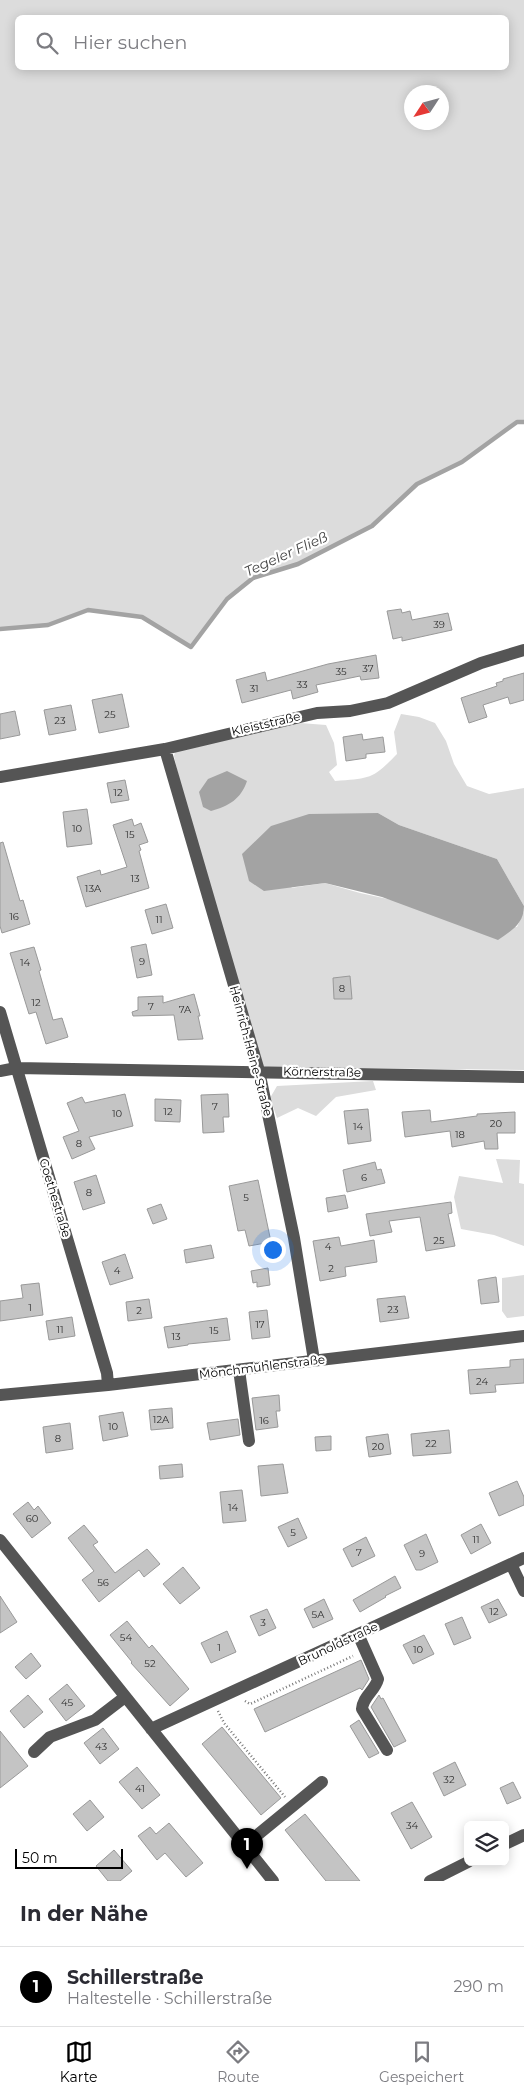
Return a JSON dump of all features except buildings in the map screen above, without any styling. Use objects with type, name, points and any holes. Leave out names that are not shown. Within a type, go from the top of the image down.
[{"type":"street","name":"Kleiststraße","points":[[0,777],[165,748],[285,719],[317,713],[350,711],[388,703],[481,663],[524,650]]},
{"type":"street","name":"Heinrich-Heine-Straße","points":[[165,748],[259,1071],[294,1238],[314,1360]]},
{"type":"street","name":"Goethestraße","points":[[0,1012],[107,1373],[108,1385]]},
{"type":"street","name":"Körnerstraße","points":[[0,1071],[16,1068],[524,1077]]},
{"type":"street","name":"Mönchmühlenstraße","points":[[0,1395],[108,1385],[524,1336]]},
{"type":"street","points":[[239,1370],[249,1441]]},
{"type":"street","points":[[0,1540],[273,1881]]},
{"type":"street","name":"Brunoldstraße","points":[[151,1730],[524,1558]]},
{"type":"street","points":[[511,1564],[524,1591]]},
{"type":"street","points":[[358,1634],[378,1679],[363,1701],[362,1709],[387,1750]]},
{"type":"street","points":[[34,1752],[50,1737],[95,1720],[125,1697]]},
{"type":"street","points":[[244,1846],[322,1782]]},
{"type":"street","points":[[509,1842],[524,1835]]},
{"type":"street","points":[[430,1881],[464,1864]]},
{"type":"path","points":[[243,1700],[250,1704],[359,1653]]},
{"type":"path","points":[[219,1712],[224,1723],[292,1806]]},
{"type":"shaded area","points":[[0,0],[524,0],[524,422],[517,422],[462,462],[417,484],[372,526],[298,564],[253,578],[227,599],[191,647],[142,617],[88,610],[48,625],[0,629]]},
{"type":"shaded area","points":[[401,714],[419,717],[435,723],[446,741],[454,764],[467,786],[489,794],[524,788],[524,906],[497,859],[399,825],[378,813],[291,888],[325,883],[360,893],[517,927],[524,911],[524,1070],[262,1067],[185,805],[174,756],[176,747],[300,723],[326,725],[334,743],[337,765],[329,772],[335,781],[363,778],[382,769],[397,754],[394,732]]},
{"type":"shaded area","points":[[227,771],[247,781],[241,793],[229,804],[217,809],[211,811],[203,807],[199,792],[208,779]]},
{"type":"shaded area","points":[[378,813],[399,825],[497,859],[524,906],[522,918],[519,922],[512,930],[498,940],[382,897],[325,883],[264,891],[249,881],[242,854],[271,826],[309,814]]},
{"type":"shaded area","points":[[373,1081],[376,1090],[336,1097],[316,1116],[298,1108],[277,1118],[270,1098],[277,1086]]},
{"type":"shaded area","points":[[496,1159],[520,1160],[519,1183],[524,1184],[524,1246],[494,1235],[461,1229],[454,1197],[459,1176],[503,1183]]},
{"type":"shaded area","points":[[524,1275],[524,1316],[507,1318],[502,1311],[502,1278]]},
{"type":"waterway","name":"Tegeler Fließ","points":[[0,629],[48,625],[88,610],[142,617],[191,647],[227,599],[253,578],[298,564],[372,526],[417,484],[462,462],[517,422],[524,422]]},
{"type":"place","name":"Schillerstraße","points":[[247,1869]]}]
